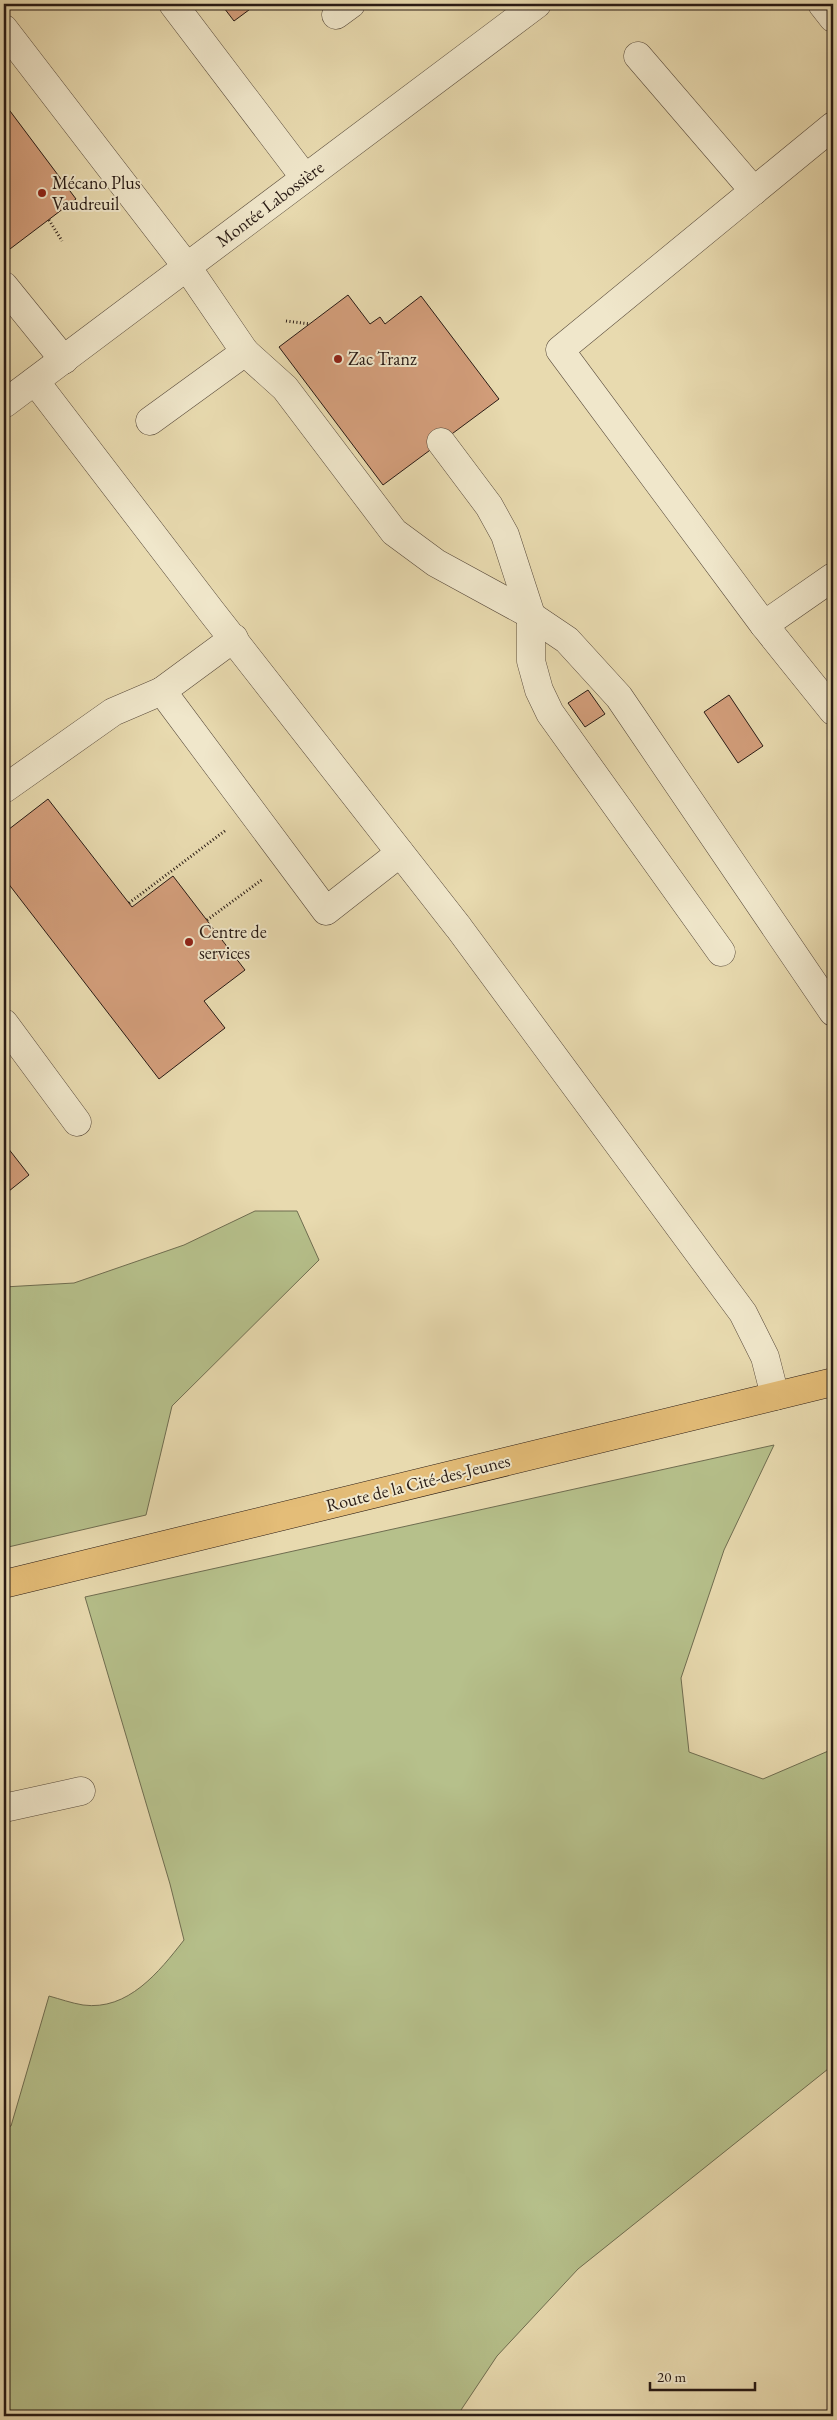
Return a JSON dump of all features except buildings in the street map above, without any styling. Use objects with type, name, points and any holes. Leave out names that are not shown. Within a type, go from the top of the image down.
[{"type":"main road","name":"Route de la Cité-des-Jeunes","points":[[4,1584],[833,1382]]},
{"type":"street","points":[[173,4],[305,178]]},
{"type":"street","name":"Montée Labossière","points":[[4,404],[536,4]]},
{"type":"street","points":[[822,4],[833,18]]},
{"type":"street","points":[[4,29],[187,267],[245,352],[285,388],[394,532],[436,563],[531,615],[567,640],[619,696],[833,1012]]},
{"type":"street","points":[[638,56],[754,191]]},
{"type":"street","points":[[833,126],[560,350],[764,625],[833,711]]},
{"type":"street","points":[[4,286],[64,360]]},
{"type":"street","points":[[150,421],[245,352]]},
{"type":"street","points":[[36,380],[459,928],[743,1313],[765,1358],[775,1396]]},
{"type":"street","points":[[441,442],[489,506],[505,535],[531,615],[531,660],[539,690],[550,713],[721,952]]},
{"type":"street","points":[[764,625],[833,577]]},
{"type":"street","points":[[4,789],[113,712],[162,691],[234,638]]},
{"type":"street","points":[[162,691],[326,911],[400,853]]},
{"type":"street","points":[[4,1023],[77,1122]]},
{"type":"street","points":[[4,1808],[81,1791]]},
{"type":"path","points":[[48,220],[62,241]]},
{"type":"path","points":[[286,321],[310,324]]},
{"type":"path","points":[[129,903],[215,839]]},
{"type":"path","points":[[207,920],[253,888]]},
{"type":"green space","points":[[255,1211],[297,1211],[319,1260],[172,1406],[146,1515],[4,1548],[4,1287],[74,1283],[184,1245]]},
{"type":"green space","points":[[774,1445],[724,1550],[681,1678],[689,1752],[763,1779],[833,1749],[833,2065],[578,2269],[497,2356],[457,2416],[4,2416],[4,2128],[11,2126],[49,1996],[83,2005],[99,2005],[114,2002],[128,1996],[141,1987],[184,1940],[170,1884],[85,1597]]},
{"type":"place","name":"Mécano Plus Vaudreuil","points":[[42,193]]},
{"type":"place","name":"Zac Tranz","points":[[338,359]]},
{"type":"place","name":"Centre de services","points":[[189,942]]}]
